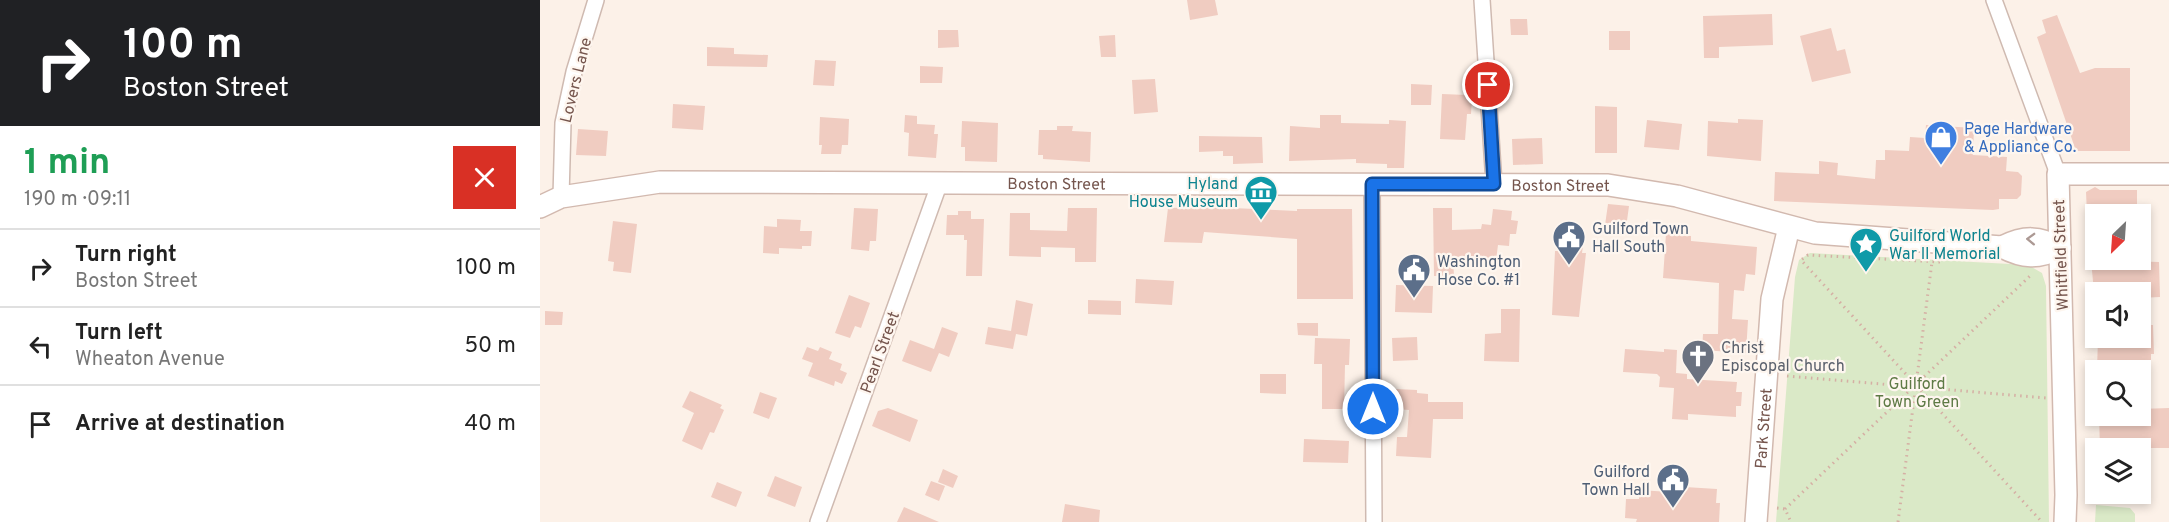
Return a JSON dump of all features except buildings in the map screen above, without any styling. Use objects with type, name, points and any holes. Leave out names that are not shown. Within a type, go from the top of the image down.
[{"type":"main road","points":[[2058,174],[2169,174]]},
{"type":"main road","name":"Whitfield Street","points":[[2058,174],[2065,522]]},
{"type":"main road","name":"Boston Street","points":[[540,207],[561,197],[660,182],[1608,185],[1640,188],[1677,196],[1789,227],[1868,238],[2002,247],[2020,238],[2043,239],[2060,248]]},
{"type":"main road","name":"Park Street","points":[[1756,522],[1772,299],[1789,227]]},
{"type":"street","name":"Lovers Lane","points":[[561,197],[563,123],[574,72],[596,0]]},
{"type":"street","points":[[1482,0],[1494,184]]},
{"type":"street","name":"Whitfield Street","points":[[1994,0],[2058,174]]},
{"type":"street","name":"Pearl Street","points":[[818,522],[940,182]]},
{"type":"street","points":[[1372,184],[1374,522]]},
{"type":"path","points":[[1943,262],[1808,255],[1801,260],[2042,522]]},
{"type":"path","points":[[1898,522],[1932,262]]},
{"type":"path","points":[[1785,509],[2037,269]]},
{"type":"path","points":[[1787,376],[2048,398]]},
{"type":"path","points":[[1777,508],[1785,509]]},
{"type":"path","points":[[1785,509],[1791,522]]},
{"type":"green space","name":"Guilford Town Green","points":[[1810,253],[2028,265],[2042,273],[2046,286],[2049,522],[1776,522],[1795,277],[1799,260]]},
{"type":"green space","points":[[2096,505],[2130,508],[2135,514],[2135,522],[2095,522]]},
{"type":"place","name":"Page Hardware & Appliance Co.","points":[[1941,166]]},
{"type":"place","name":"Hyland House Museum","points":[[1261,221]]},
{"type":"place","name":"Guilford Town Hall South","points":[[1569,266]]},
{"type":"place","name":"Guilford World War II Memorial","points":[[1866,273]]},
{"type":"place","name":"Washington Hose Co. #1","points":[[1414,299]]},
{"type":"place","name":"Christ Episcopal Church","points":[[1698,385]]},
{"type":"place","name":"Guilford Town Hall","points":[[1673,509]]},
{"type":"route","points":[[1373,409],[1372,184],[1494,184],[1488,85]]}]
